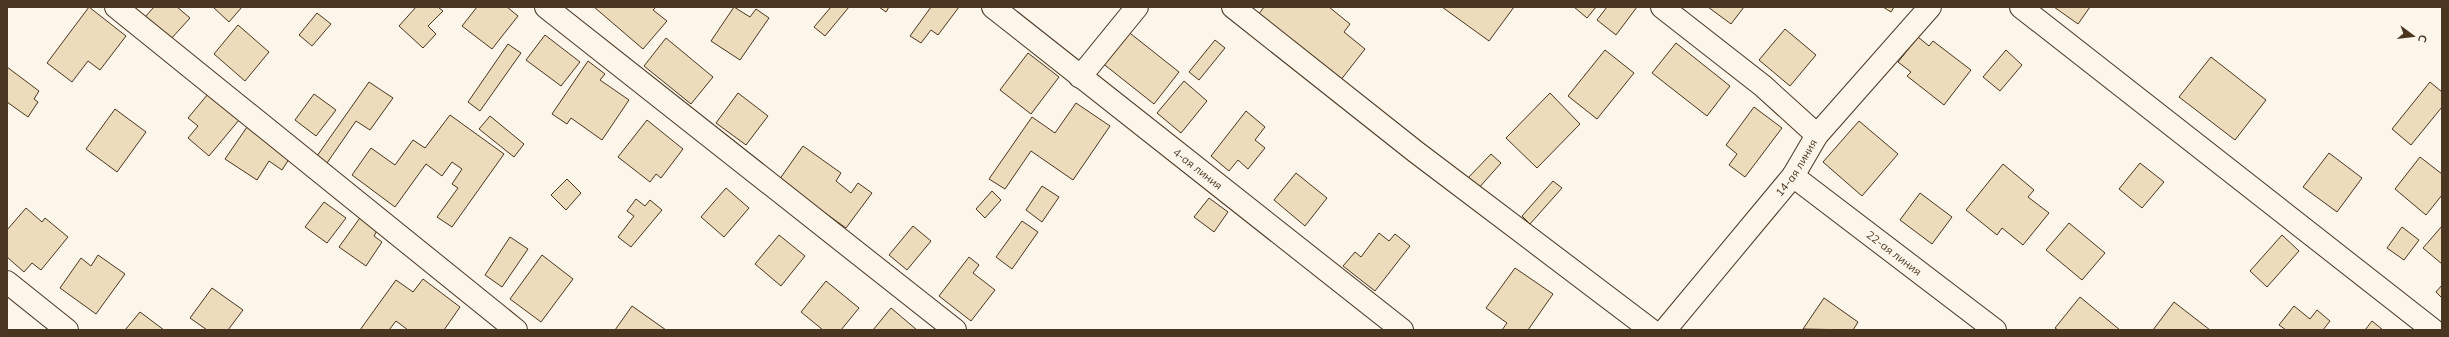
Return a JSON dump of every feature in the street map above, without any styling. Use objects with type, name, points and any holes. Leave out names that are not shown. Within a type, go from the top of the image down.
[{"type":"street","points":[[116,7],[516,330]]},
{"type":"street","points":[[546,7],[955,330]]},
{"type":"street","name":"4-ая линия","points":[[993,7],[1402,330]]},
{"type":"street","points":[[1080,77],[1137,7]]},
{"type":"street","points":[[1233,7],[1416,152],[1651,330]]},
{"type":"street","points":[[1662,7],[1763,86],[1817,135]]},
{"type":"street","name":"14-ая линия","points":[[1664,330],[1793,176],[1817,135],[1930,7]]},
{"type":"street","points":[[2021,7],[2433,330]]},
{"type":"street","name":"22-ая линия","points":[[1793,176],[1995,330]]},
{"type":"street","points":[[7,282],[67,330]]},
{"type":"building","points":[[89,7],[126,36],[100,70],[88,61],[72,82],[47,63]]},
{"type":"building","points":[[154,7],[177,7],[190,18],[170,40],[145,17]]},
{"type":"building","points":[[213,7],[242,7],[229,22]]},
{"type":"building","points":[[416,7],[438,7],[443,11],[428,26],[436,34],[423,48],[399,26]]},
{"type":"building","points":[[477,7],[507,7],[518,16],[492,49],[462,26]]},
{"type":"building","points":[[594,7],[656,7],[653,10],[667,21],[643,49]]},
{"type":"building","points":[[734,7],[750,17],[756,9],[769,18],[740,60],[711,41]]},
{"type":"building","points":[[831,7],[849,7],[825,36],[814,27]]},
{"type":"building","points":[[879,7],[889,7],[886,12]]},
{"type":"building","points":[[931,7],[959,7],[938,35],[931,30],[921,43],[910,36]]},
{"type":"building","points":[[1264,7],[1329,7],[1350,24],[1344,32],[1365,49],[1340,81],[1258,15]]},
{"type":"building","points":[[1442,7],[1514,7],[1489,41]]},
{"type":"building","points":[[1574,7],[1596,7],[1587,18]]},
{"type":"building","points":[[1607,7],[1637,7],[1616,35],[1597,20]]},
{"type":"building","points":[[1708,7],[1744,7],[1731,24]]},
{"type":"building","points":[[1883,7],[1894,7],[1891,12]]},
{"type":"building","points":[[2054,7],[2090,7],[2078,24]]},
{"type":"building","points":[[317,13],[331,24],[312,46],[299,35]]},
{"type":"building","points":[[238,25],[269,52],[245,81],[214,54]]},
{"type":"building","points":[[1785,29],[1816,55],[1790,86],[1759,60]]},
{"type":"building","points":[[1126,30],[1179,72],[1154,104],[1101,62]]},
{"type":"building","points":[[545,35],[580,62],[561,86],[526,60]]},
{"type":"building","points":[[1918,37],[1929,46],[1933,41],[1971,70],[1944,105],[1907,76],[1911,72],[1898,62]]},
{"type":"building","points":[[666,38],[713,77],[691,104],[644,66]]},
{"type":"building","points":[[1215,40],[1225,48],[1199,80],[1189,72]]},
{"type":"building","points":[[1676,43],[1730,86],[1707,116],[1652,73]]},
{"type":"building","points":[[508,44],[521,53],[480,111],[468,102]]},
{"type":"building","points":[[1605,50],[1634,73],[1597,119],[1568,96]]},
{"type":"building","points":[[2006,50],[2022,65],[2000,91],[1983,77]]},
{"type":"building","points":[[1028,53],[1059,77],[1031,114],[1000,90]]},
{"type":"building","points":[[2211,57],[2266,100],[2235,140],[2179,97]]},
{"type":"building","points":[[588,61],[605,74],[600,80],[629,100],[602,140],[571,118],[567,124],[552,114]]},
{"type":"building","points":[[7,67],[39,91],[34,99],[38,102],[28,117],[7,102]]},
{"type":"building","points":[[1184,81],[1207,101],[1181,133],[1157,113]]},
{"type":"building","points":[[369,82],[393,98],[370,130],[356,121],[327,163],[317,156]]},
{"type":"building","points":[[2430,82],[2442,92],[2442,107],[2411,145],[2392,129]]},
{"type":"building","points":[[738,93],[768,116],[746,145],[716,123]]},
{"type":"building","points":[[1550,93],[1580,124],[1537,168],[1506,138]]},
{"type":"building","points":[[208,94],[239,120],[209,156],[188,138],[198,126],[188,118]]},
{"type":"building","points":[[314,94],[336,110],[316,136],[295,120]]},
{"type":"building","points":[[1076,103],[1110,126],[1073,180],[1031,151],[1005,189],[989,179],[1032,117],[1055,133]]},
{"type":"building","points":[[1754,107],[1782,128],[1745,177],[1729,165],[1737,154],[1726,145]]},
{"type":"building","points":[[115,109],[146,132],[117,172],[86,149]]},
{"type":"building","points":[[1246,111],[1265,127],[1255,140],[1265,148],[1248,169],[1238,160],[1229,171],[1211,156]]},
{"type":"building","points":[[450,115],[504,154],[452,227],[437,217],[458,188],[452,184],[462,169],[452,162],[442,176],[426,164],[395,207],[352,175],[371,148],[395,165],[413,140],[425,148]]},
{"type":"building","points":[[490,116],[524,144],[514,157],[479,129]]},
{"type":"building","points":[[647,120],[683,149],[661,178],[656,174],[650,182],[618,157]]},
{"type":"building","points":[[1859,121],[1898,154],[1862,196],[1823,162]]},
{"type":"building","points":[[247,127],[291,156],[282,170],[269,161],[257,180],[225,159]]},
{"type":"building","points":[[803,146],[841,173],[836,181],[851,193],[858,183],[872,193],[846,228],[779,180]]},
{"type":"building","points":[[2329,153],[2362,178],[2337,212],[2303,187]]},
{"type":"building","points":[[1491,154],[1501,163],[1477,190],[1466,180]]},
{"type":"building","points":[[2420,157],[2442,174],[2442,195],[2426,215],[2395,189]]},
{"type":"building","points":[[2140,163],[2164,182],[2142,208],[2119,189]]},
{"type":"building","points":[[2003,164],[2034,190],[2028,197],[2049,213],[2023,245],[2002,228],[1997,235],[1966,210]]},
{"type":"building","points":[[1296,173],[1327,198],[1305,226],[1274,200]]},
{"type":"building","points":[[567,179],[581,193],[566,210],[551,195]]},
{"type":"building","points":[[1553,181],[1562,188],[1530,224],[1522,216]]},
{"type":"building","points":[[1042,186],[1059,197],[1042,222],[1026,210]]},
{"type":"building","points":[[726,188],[749,208],[724,237],[701,217]]},
{"type":"building","points":[[992,191],[1001,200],[985,218],[976,209]]},
{"type":"building","points":[[1920,193],[1952,217],[1932,244],[1900,220]]},
{"type":"building","points":[[1209,198],[1228,212],[1214,232],[1194,217]]},
{"type":"building","points":[[636,199],[645,206],[650,200],[662,210],[631,247],[618,237],[634,216],[627,211]]},
{"type":"building","points":[[324,202],[346,218],[327,243],[305,227]]},
{"type":"building","points":[[26,208],[42,222],[45,218],[68,237],[41,270],[32,263],[24,272],[7,257],[7,230]]},
{"type":"building","points":[[362,215],[379,227],[374,236],[382,242],[366,266],[339,247]]},
{"type":"building","points":[[1022,221],[1038,232],[1012,269],[996,257]]},
{"type":"building","points":[[2069,223],[2105,253],[2082,280],[2046,250]]},
{"type":"building","points":[[913,226],[931,241],[907,270],[889,255]]},
{"type":"building","points":[[2442,226],[2442,264],[2423,248]]},
{"type":"building","points":[[2402,227],[2419,240],[2404,260],[2387,248]]},
{"type":"building","points":[[1379,233],[1389,241],[1395,234],[1410,246],[1375,291],[1343,266],[1355,252],[1361,257]]},
{"type":"building","points":[[779,235],[805,256],[781,286],[755,264]]},
{"type":"building","points":[[2282,235],[2299,251],[2267,287],[2250,271]]},
{"type":"building","points":[[510,237],[528,249],[502,287],[485,275]]},
{"type":"building","points":[[98,255],[125,274],[96,314],[60,288],[81,258],[91,266]]},
{"type":"building","points":[[542,255],[573,279],[541,322],[510,299]]},
{"type":"building","points":[[969,257],[979,265],[973,273],[995,290],[971,321],[939,296]]},
{"type":"building","points":[[1515,268],[1553,294],[1528,330],[1502,330],[1507,323],[1486,308]]},
{"type":"building","points":[[423,279],[460,307],[444,330],[408,330],[396,321],[389,330],[360,330],[396,280],[413,292]]},
{"type":"building","points":[[826,281],[859,308],[841,330],[823,330],[801,312]]},
{"type":"building","points":[[2442,285],[2442,298],[2436,292]]},
{"type":"building","points":[[212,288],[243,310],[228,330],[207,330],[190,318]]},
{"type":"building","points":[[2080,297],[2120,330],[2058,330],[2055,328]]},
{"type":"building","points":[[1824,298],[1858,322],[1853,330],[1803,329]]},
{"type":"building","points":[[2174,302],[2210,330],[2153,330]]},
{"type":"building","points":[[632,306],[666,330],[615,330]]},
{"type":"building","points":[[2294,306],[2310,319],[2317,310],[2330,321],[2323,330],[2286,330],[2279,325]]},
{"type":"building","points":[[891,308],[917,330],[873,330]]},
{"type":"building","points":[[140,312],[164,330],[125,330]]},
{"type":"building","points":[[2372,321],[2383,330],[2365,330]]}]
